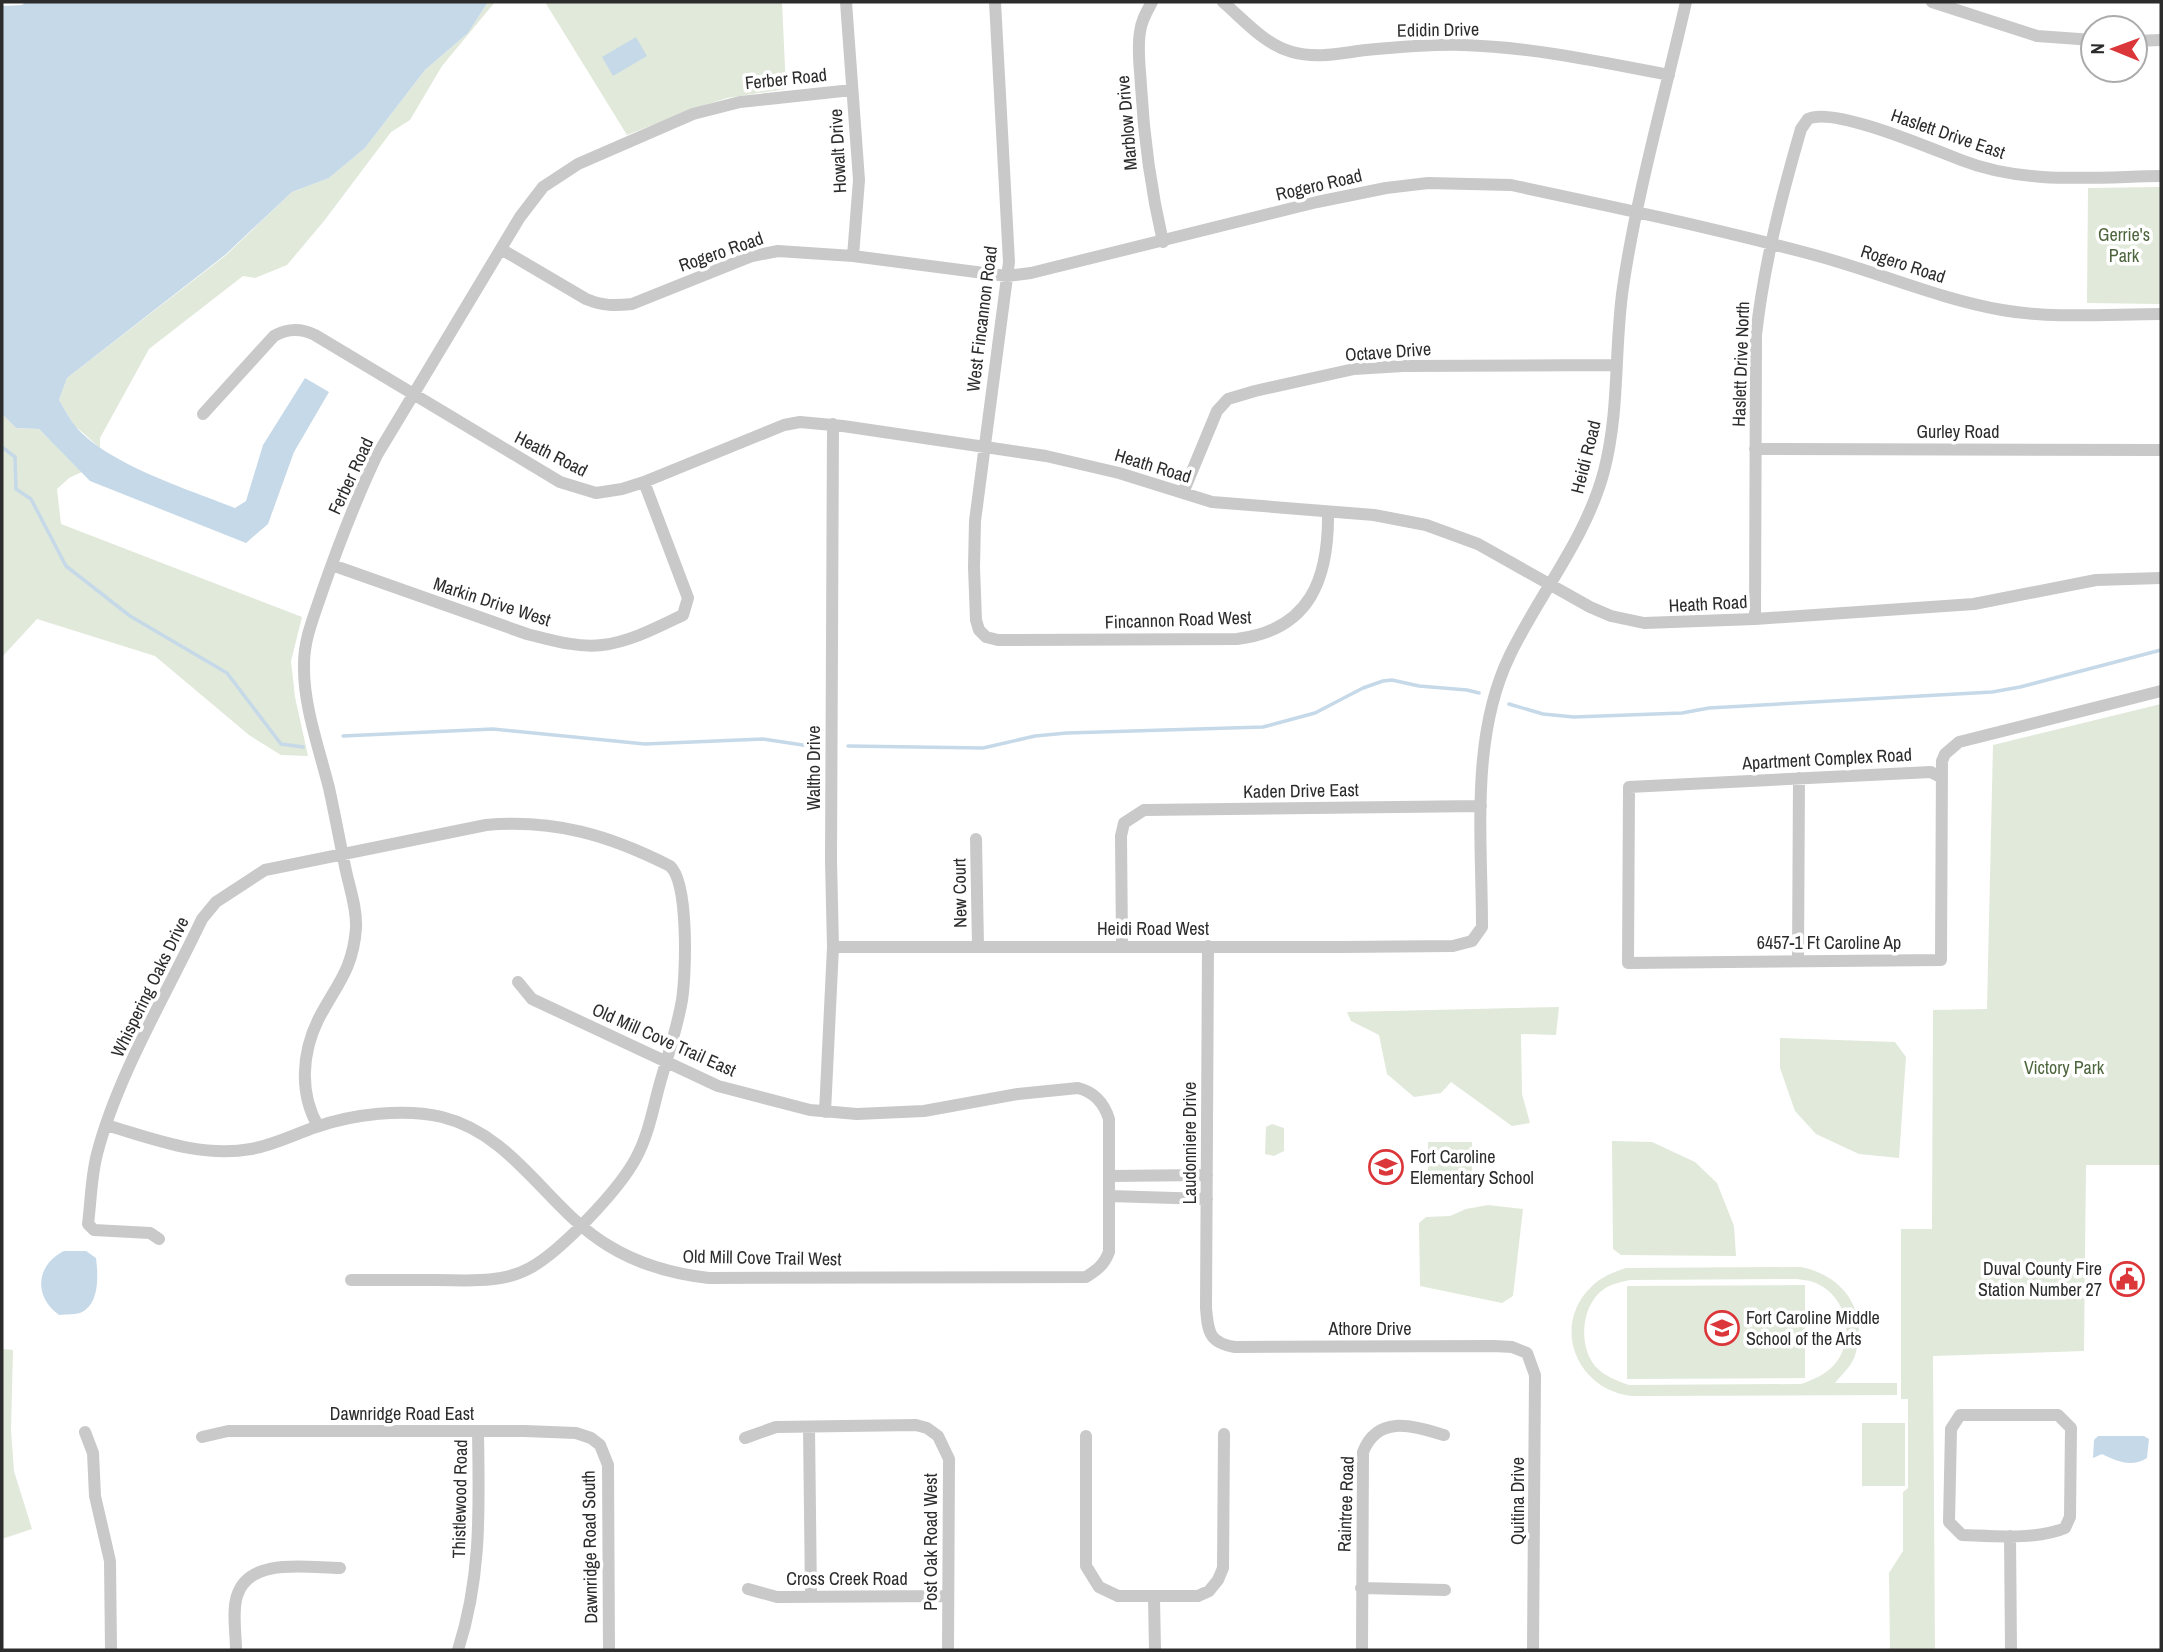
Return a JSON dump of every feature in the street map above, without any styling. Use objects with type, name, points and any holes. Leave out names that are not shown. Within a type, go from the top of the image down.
[{"type":"street","name":"Howalt Drive","points":[[846,2],[859,180],[853,256]]},
{"type":"street","name":"West Fincannon Road","points":[[986,637],[979,630],[976,620],[975,521],[1009,247],[995,2]]},
{"type":"street","name":"Marblow Drive","points":[[1152,2],[1144,15],[1139,49],[1150,183],[1164,242]]},
{"type":"street","name":"Edidin Drive","points":[[1223,2],[1267,40],[1282,49],[1304,55],[1331,55],[1416,45],[1464,45],[1530,50],[1669,75]]},
{"type":"street","name":"Heidi Road","points":[[1472,941],[1482,927],[1482,806],[1486,729],[1496,691],[1510,656],[1552,585],[1594,503],[1604,471],[1614,417],[1623,289],[1686,2]]},
{"type":"street","points":[[1932,2],[2037,36],[2079,39]]},
{"type":"street","name":"Ferber Road","points":[[318,1126],[309,1104],[306,1087],[305,1068],[309,1044],[319,1019],[347,971],[354,948],[356,924],[343,853],[306,694],[303,663],[307,634],[331,565],[367,477],[501,248],[543,187],[578,164],[693,114],[740,102],[852,90]]},
{"type":"street","name":"Haslett Drive East","points":[[1808,119],[1824,116],[1877,128],[1967,163],[2015,175],[2161,176]]},
{"type":"street","name":"Haslett Drive North","points":[[1755,619],[1756,335],[1770,244],[1801,130],[1808,119]]},
{"type":"street","name":"Rogero Road","points":[[501,248],[586,299],[600,305],[615,306],[632,304],[713,271],[765,254],[795,251],[853,256],[1007,276],[1031,273],[1317,202],[1385,188],[1428,183],[1511,185],[1638,212],[1853,265],[1925,291],[2003,310],[2033,314],[2161,314]]},
{"type":"street","name":"Heath Road","points":[[203,414],[268,342],[282,332],[292,330],[315,335],[517,457],[579,490],[596,493],[644,482],[784,425],[800,422],[833,424],[1083,463],[1212,502],[1374,515],[1426,525],[1478,544],[1590,607],[1611,616],[1644,623],[1755,619],[1973,604],[2096,580],[2161,578]]},
{"type":"street","name":"Octave Drive","points":[[1183,493],[1217,411],[1228,399],[1354,369],[1403,366],[1617,365]]},
{"type":"street","name":"Waltho Drive","points":[[825,1112],[833,947],[833,424]]},
{"type":"street","name":"Gurley Road","points":[[1755,449],[2161,450]]},
{"type":"street","name":"Markin Drive West","points":[[331,565],[527,634],[579,645],[602,645],[635,637],[683,615],[687,605],[686,589],[644,482]]},
{"type":"street","name":"Fincannon Road West","points":[[986,637],[998,640],[1258,637],[1290,621],[1302,610],[1315,591],[1326,556],[1328,512]]},
{"type":"street","points":[[1942,778],[1942,761],[1945,754],[1959,742],[2161,691]]},
{"type":"street","name":"Apartment Complex Road","points":[[1628,872],[1629,786],[1931,772],[1942,778]]},
{"type":"street","points":[[1798,960],[1800,778]]},
{"type":"street","name":"6457-1 Ft Caroline Ap","points":[[1628,872],[1628,962],[1941,960],[1942,778]]},
{"type":"street","name":"Kaden Drive East","points":[[1122,946],[1121,836],[1124,823],[1144,810],[1482,806]]},
{"type":"street","name":"Whispering Oaks Drive","points":[[159,1239],[150,1233],[94,1230],[88,1224],[94,1167],[106,1125],[130,1067],[202,919],[216,902],[265,870],[486,825],[534,823],[592,833],[654,858],[674,870],[683,893],[683,991],[676,1031],[666,1062]]},
{"type":"street","name":"New Court","points":[[976,839],[978,947]]},
{"type":"street","name":"Heidi Road West","points":[[833,947],[1453,946],[1472,941]]},
{"type":"street","name":"Laudonniere Drive","points":[[1208,946],[1206,1308],[1213,1339]]},
{"type":"street","name":"Old Mill Cove Trail East","points":[[518,982],[532,999],[718,1086],[825,1112],[870,1114],[924,1111],[1018,1094],[1078,1088],[1096,1097],[1106,1109],[1109,1119],[1109,1176]]},
{"type":"street","points":[[351,1280],[498,1279],[519,1274],[539,1263],[559,1247],[618,1186],[637,1156],[651,1121],[666,1062]]},
{"type":"street","name":"Old Mill Cove Trail West","points":[[106,1125],[182,1147],[216,1152],[252,1149],[318,1126],[379,1114],[442,1117],[467,1126],[502,1148],[581,1225],[607,1245],[645,1264],[678,1275],[709,1278],[1086,1277],[1098,1270],[1109,1252],[1109,1196]]},
{"type":"street","points":[[1207,1175],[1109,1176],[1109,1196],[1207,1199]]},
{"type":"street","name":"Athore Drive","points":[[1213,1339],[1223,1345],[1235,1347],[1494,1346],[1527,1353]]},
{"type":"street","name":"Quitina Drive","points":[[1527,1353],[1535,1375],[1533,1650]]},
{"type":"street","points":[[1960,1415],[2059,1415],[2071,1428],[2070,1517],[2065,1528],[2057,1532],[2010,1536],[1962,1535],[1950,1522],[1951,1429],[1960,1415]]},
{"type":"street","name":"Post Oak Road West","points":[[809,1427],[916,1425],[927,1428],[938,1436],[948,1459],[948,1650]]},
{"type":"street","name":"Raintree Road","points":[[1362,1650],[1362,1460],[1367,1443],[1375,1433],[1394,1426],[1416,1427],[1444,1435]]},
{"type":"street","points":[[745,1437],[776,1427],[809,1427],[811,1597]]},
{"type":"street","name":"Dawnridge Road East","points":[[202,1437],[228,1431],[478,1431],[576,1433],[591,1438],[600,1445]]},
{"type":"street","name":"Thistlewood Road","points":[[458,1650],[467,1622],[478,1556],[478,1431]]},
{"type":"street","points":[[85,1432],[93,1453],[95,1496],[110,1561],[111,1650]]},
{"type":"street","points":[[1086,1436],[1086,1566],[1099,1587],[1111,1594],[1154,1598],[1198,1597],[1209,1591],[1218,1580],[1223,1568],[1224,1434]]},
{"type":"street","name":"Dawnridge Road South","points":[[600,1445],[608,1465],[609,1650]]},
{"type":"street","points":[[2010,1536],[2011,1650]]},
{"type":"street","points":[[236,1650],[236,1598],[244,1583],[265,1570],[340,1567]]},
{"type":"street","points":[[1362,1588],[1445,1590]]},
{"type":"street","name":"Cross Creek Road","points":[[748,1589],[777,1597],[948,1596]]},
{"type":"street","points":[[1154,1598],[1155,1650]]},
{"type":"green space","points":[[488,2],[495,2],[442,66],[410,120],[391,132],[287,265],[255,278],[243,276],[149,349],[100,438],[100,448],[74,425],[59,400],[67,378],[225,256],[292,192],[329,178],[365,148],[425,70],[468,33]]},
{"type":"green space","points":[[545,2],[782,2],[786,89],[727,98],[627,135]]},
{"type":"green space","name":"Gerrie's Park","points":[[2161,187],[2161,304],[2087,303],[2088,188]]},
{"type":"green space","points":[[2,414],[16,428],[39,429],[82,472],[69,478],[57,489],[61,524],[302,617],[291,661],[295,697],[308,756],[281,755],[249,735],[155,656],[37,619],[2,657]]},
{"type":"green space","name":"Victory Park","points":[[2161,704],[2161,1165],[2086,1165],[2084,1351],[1933,1356],[1935,1650],[1890,1650],[1889,1573],[1903,1551],[1903,1492],[1908,1488],[1908,1399],[1901,1399],[1901,1229],[1932,1229],[1933,1010],[1987,1009],[1993,745]]},
{"type":"green space","points":[[1559,1007],[1556,1035],[1521,1034],[1522,1094],[1530,1123],[1512,1126],[1451,1082],[1441,1093],[1414,1097],[1387,1074],[1379,1035],[1351,1021],[1347,1012]]},
{"type":"green space","points":[[1780,1038],[1895,1042],[1906,1057],[1899,1158],[1859,1154],[1816,1134],[1795,1111],[1780,1068]]},
{"type":"green space","points":[[1272,1124],[1284,1128],[1284,1151],[1274,1156],[1265,1154],[1266,1127]]},
{"type":"green space","points":[[1612,1141],[1652,1142],[1695,1162],[1717,1183],[1734,1226],[1736,1256],[1621,1255],[1613,1249]]},
{"type":"green space","points":[[1428,1142],[1472,1142],[1472,1171],[1428,1171]]},
{"type":"green space","points":[[1488,1205],[1523,1209],[1513,1296],[1502,1303],[1420,1286],[1419,1223],[1426,1217],[1450,1216],[1466,1209]]},
{"type":"green space","points":[[1801,1267],[1816,1271],[1840,1286],[1855,1308],[1858,1322],[1859,1336],[1855,1357],[1835,1383],[1897,1383],[1897,1395],[1632,1396],[1613,1391],[1597,1382],[1584,1369],[1576,1354],[1572,1337],[1573,1319],[1579,1302],[1592,1286],[1608,1275],[1626,1268]],"holes":[[[1799,1279],[1813,1282],[1834,1296],[1845,1318],[1846,1330],[1845,1343],[1834,1365],[1801,1384],[1629,1385],[1599,1370],[1586,1347],[1584,1326],[1590,1305],[1604,1289],[1616,1283],[1630,1280]]]},
{"type":"green space","points":[[1805,1285],[1805,1378],[1627,1379],[1627,1286]]},
{"type":"green space","points":[[2,1349],[13,1350],[11,1430],[14,1471],[32,1529],[2,1539]]},
{"type":"green space","points":[[1862,1423],[1905,1423],[1905,1486],[1862,1486]]},
{"type":"water","points":[[26,2],[488,2],[468,33],[425,70],[365,148],[329,178],[292,192],[225,255],[67,378],[59,400],[73,423],[86,437],[104,450],[148,473],[235,508],[246,501],[263,445],[305,378],[329,392],[294,452],[268,524],[246,543],[90,481],[39,429],[16,428],[2,414],[2,6],[22,5]]},
{"type":"water","points":[[636,37],[647,56],[613,76],[602,57]]},
{"type":"water","points":[[64,1251],[86,1251],[96,1258],[97,1280],[95,1295],[88,1308],[80,1313],[59,1315],[45,1299],[41,1281],[48,1264]]},
{"type":"water","points":[[2098,1436],[2144,1436],[2149,1439],[2147,1458],[2130,1463],[2102,1454],[2093,1458],[2094,1440]]},
{"type":"waterway","points":[[2,447],[15,457],[16,489],[31,499],[66,566],[130,616],[227,673],[281,744],[303,747]]},
{"type":"waterway","points":[[1509,704],[1543,714],[1574,717],[1682,713],[1709,708],[1992,692],[2161,650]]},
{"type":"waterway","points":[[848,746],[983,748],[1035,736],[1067,733],[1263,727],[1315,713],[1363,688],[1392,680],[1479,693]]},
{"type":"waterway","points":[[343,736],[493,729],[645,744],[763,739],[816,747]]},
{"type":"place","name":"Fort Caroline Elementary School","points":[[1386,1167]]},
{"type":"place","name":"Duval County Fire Station Number 27","points":[[2127,1279]]},
{"type":"place","name":"Fort Caroline Middle School of the Arts","points":[[1722,1328]]}]
